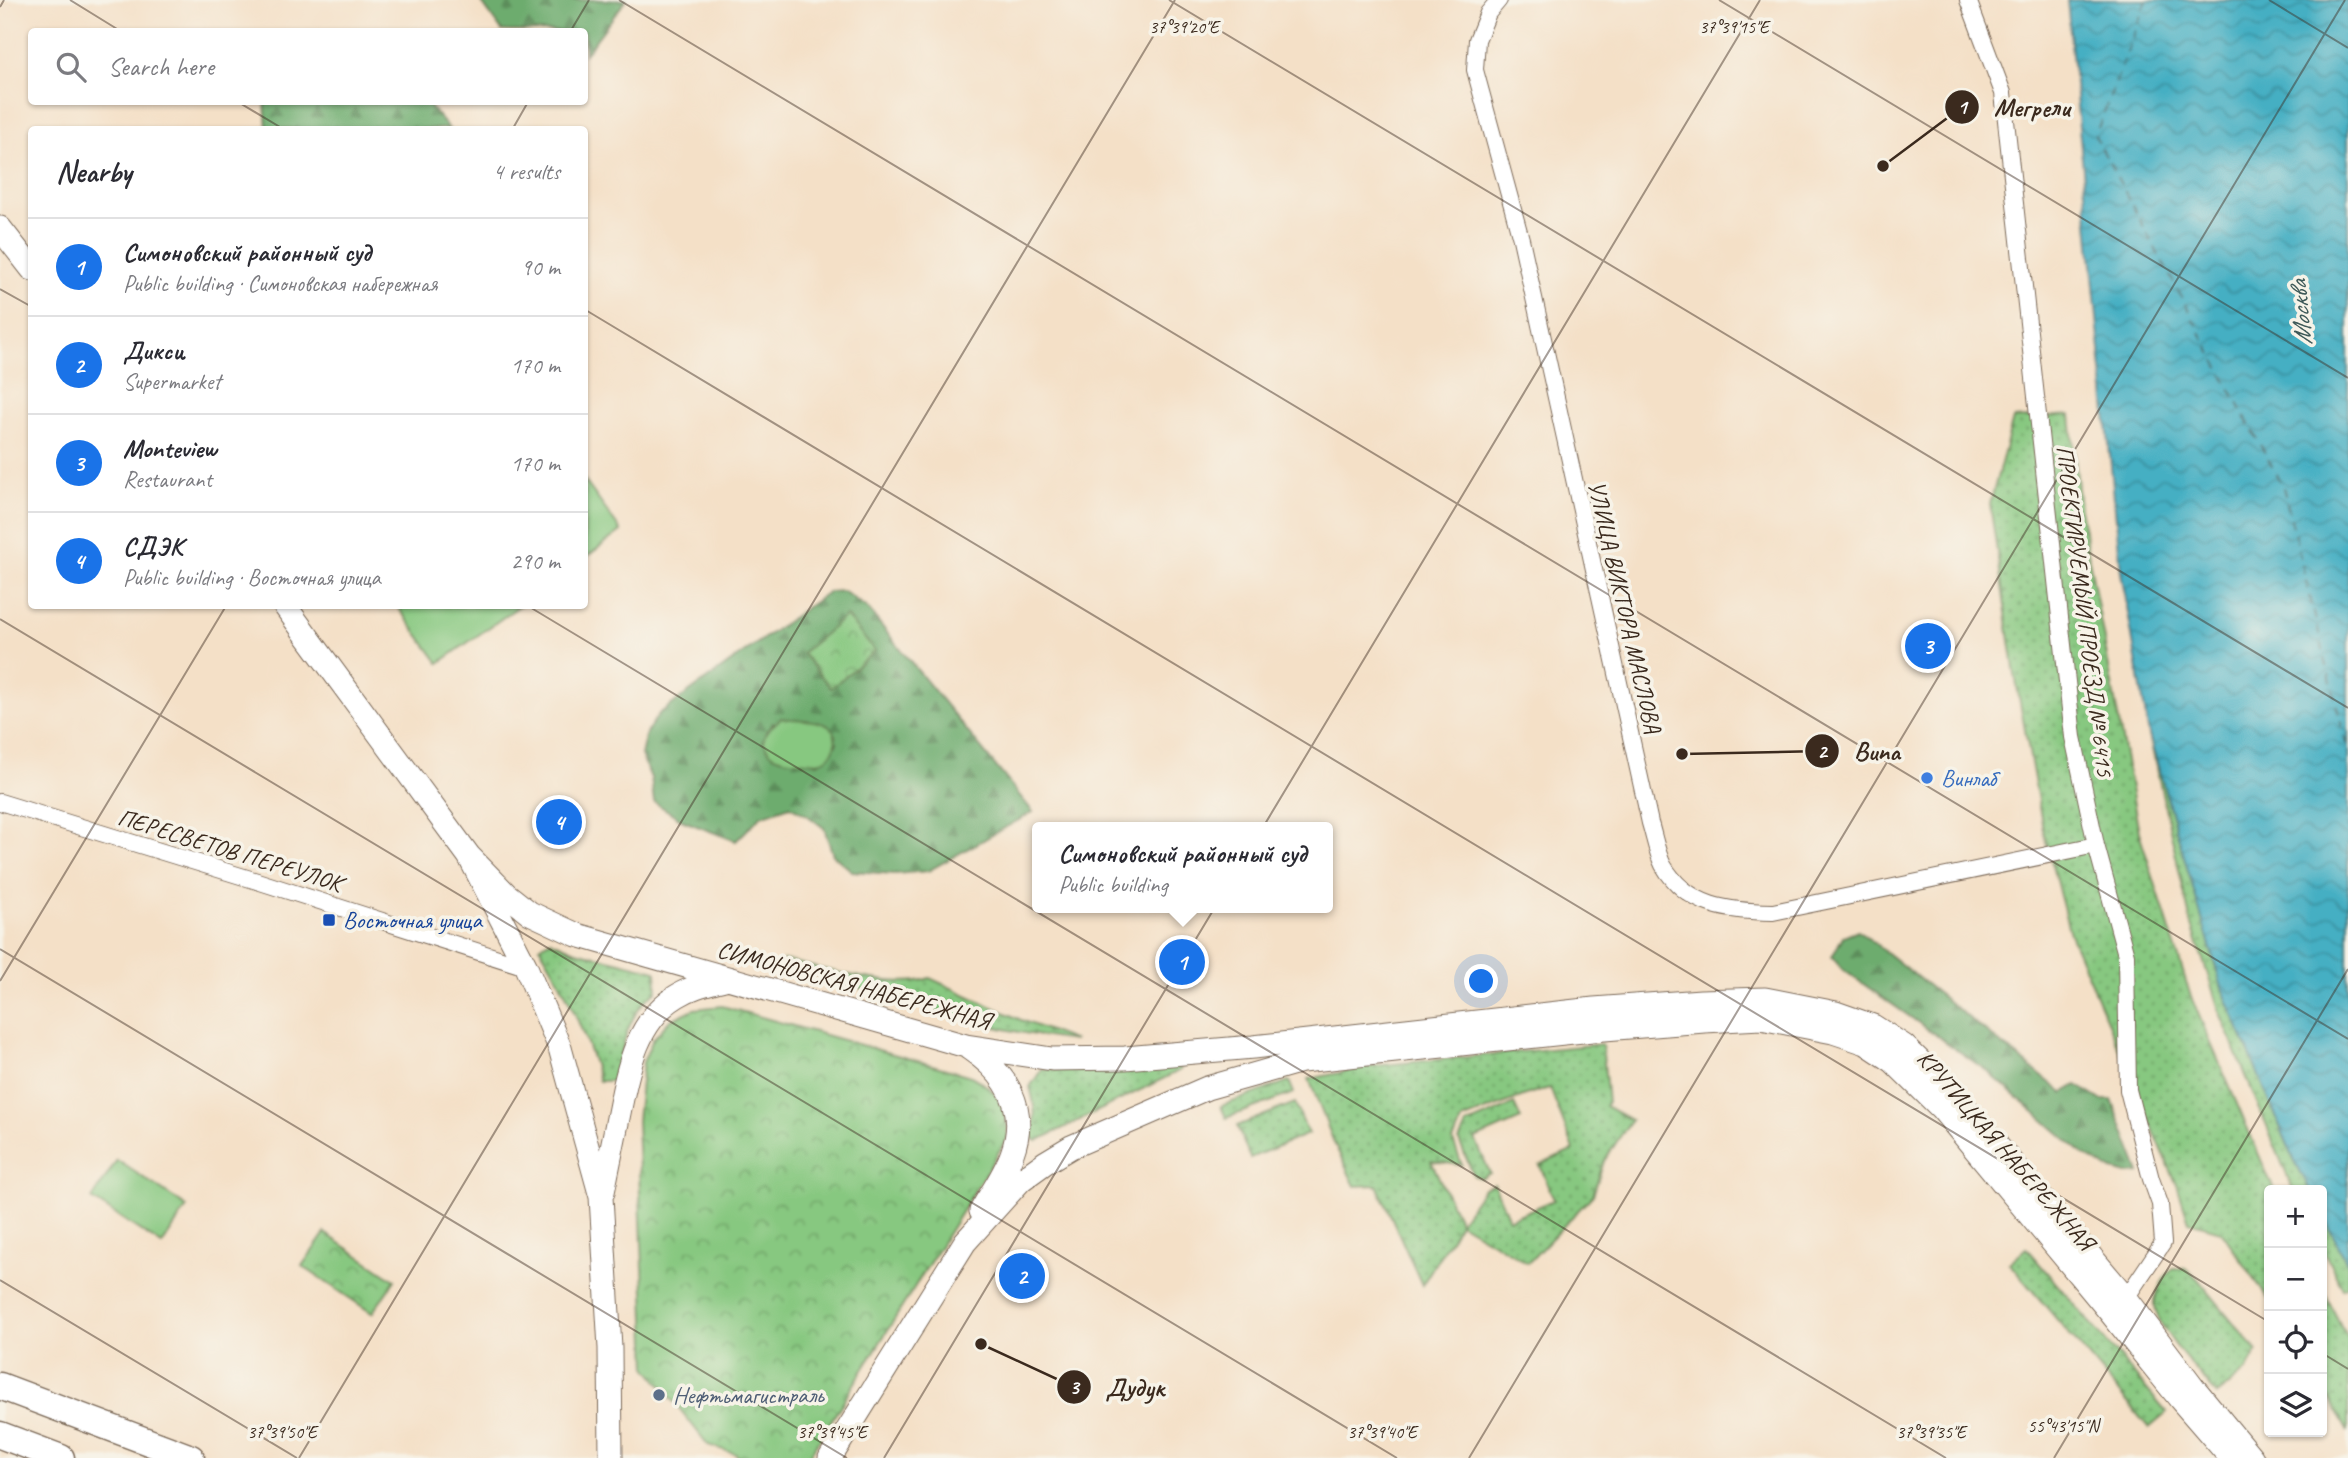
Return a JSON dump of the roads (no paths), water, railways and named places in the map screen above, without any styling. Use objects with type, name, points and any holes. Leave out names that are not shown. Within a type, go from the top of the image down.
[{"type":"main road","points":[[0,228],[28,264]]},
{"type":"main road","points":[[287,609],[469,856],[526,967],[560,1048],[601,1197],[610,1348],[611,1458]]},
{"type":"main road","name":"СИМОНОВСКАЯ НАБЕРЕЖНАЯ","points":[[469,856],[506,894],[530,913],[577,934],[966,1046],[1072,1060],[1125,1058],[1298,1042]]},
{"type":"main road","points":[[601,1197],[630,1063],[641,1037],[654,1016],[676,997],[701,985],[728,978]]},
{"type":"main road","name":"КРУТИЦКАЯ НАБЕРЕЖНАЯ","points":[[1298,1042],[1594,1009],[1765,999],[1836,1013],[1873,1026],[1905,1046],[1951,1091],[2118,1305],[2179,1399],[2231,1458]]},
{"type":"main road","name":"КРУТИЦКАЯ НАБЕРЕЖНАЯ","points":[[965,1242],[1021,1180],[1046,1161],[1101,1133],[1207,1088],[1302,1061],[1592,1030],[1761,1018],[1833,1032],[1866,1044],[1894,1061],[1941,1108],[2194,1388],[2252,1458]]},
{"type":"main road","points":[[830,1458],[965,1242],[1012,1155],[1019,1128],[1014,1099],[1003,1078],[988,1061],[966,1046]]},
{"type":"main road","points":[[0,1386],[191,1458]]},
{"type":"main road","points":[[0,1436],[61,1458]]},
{"type":"street","name":"УЛИЦА ВИКТОРА МАСЛОВА","points":[[1499,0],[1488,13],[1477,40],[1475,70],[1521,239],[1650,823],[1662,863],[1679,887],[1703,901],[1733,911],[1773,912],[2096,845]]},
{"type":"street","name":"ПРОЕКТИРУЕМЫЙ ПРОЕЗД № 6415","points":[[1968,0],[2003,93],[2073,737],[2096,845],[2126,955],[2128,1090],[2151,1179],[2161,1204],[2163,1243],[2118,1305]]},
{"type":"street","name":"ПЕРЕСВЕТОВ ПЕРЕУЛОК","points":[[0,802],[526,967]]},
{"type":"water","name":"Москва","points":[[2067,0],[2348,0],[2348,1265],[2327,1223],[2327,1185],[2307,1185],[2222,988],[2149,735],[2121,572]]},
{"type":"place","name":"Мегрели","points":[[1883,166]]},
{"type":"place","name":"Monteview","points":[[1928,646]]},
{"type":"place","name":"Buna","points":[[1682,754]]},
{"type":"place","name":"Винлаб","points":[[1927,778]]},
{"type":"place","name":"СДЭК","points":[[559,822]]},
{"type":"place","name":"Восточная улица","points":[[329,920]]},
{"type":"place","name":"Симоновский районный суд","points":[[1182,962]]},
{"type":"place","name":"Дикси","points":[[1022,1276]]},
{"type":"place","name":"Дудук","points":[[981,1344]]},
{"type":"place","name":"Нефтьмагистраль","points":[[659,1395]]}]
